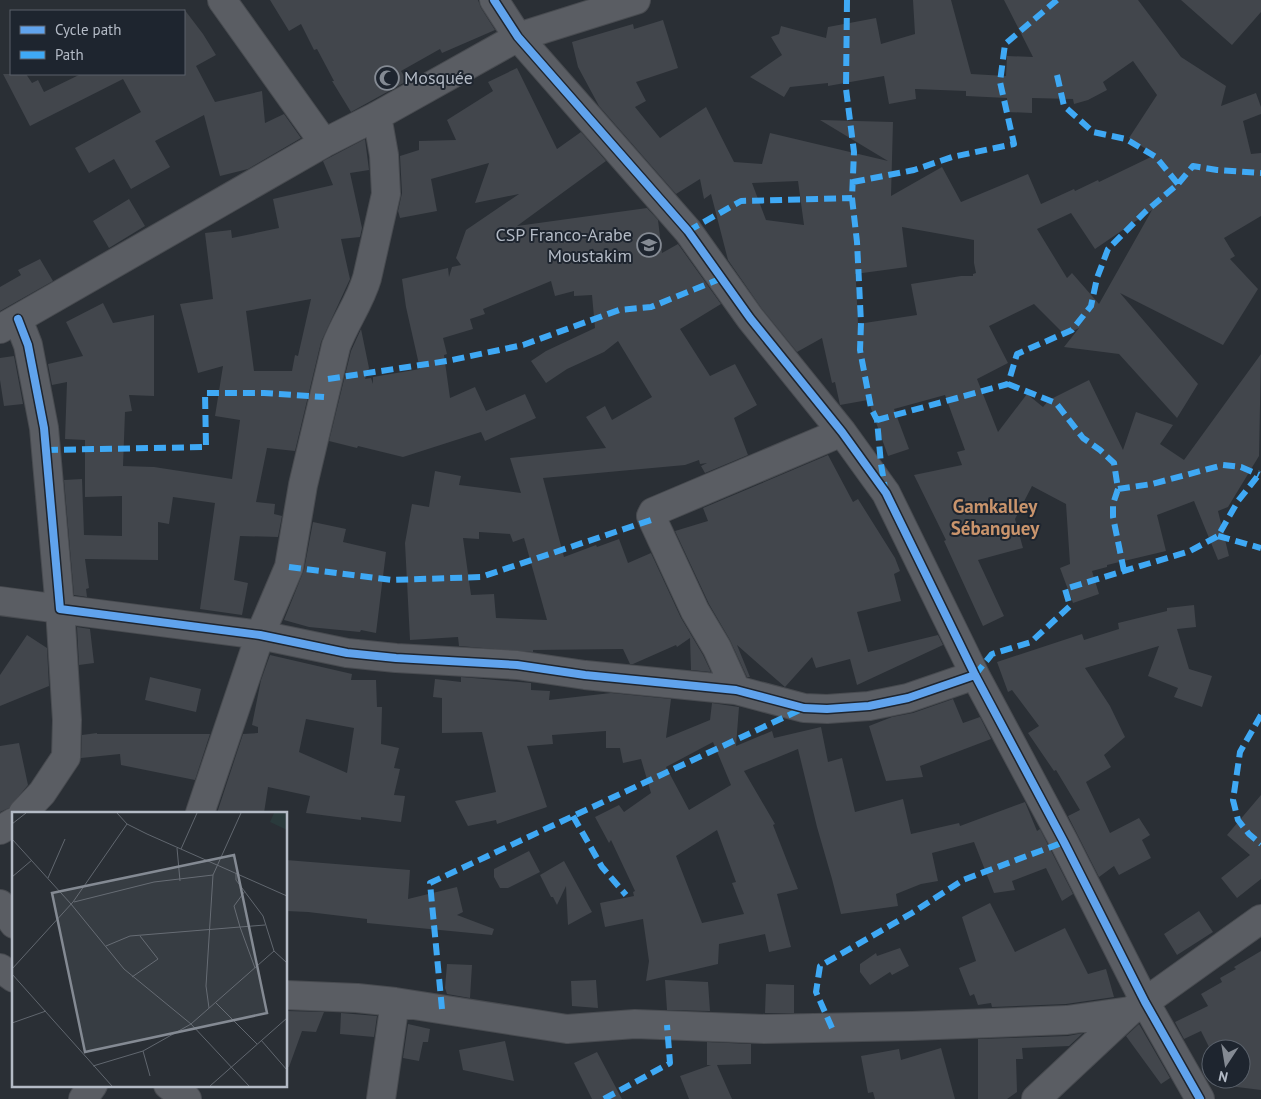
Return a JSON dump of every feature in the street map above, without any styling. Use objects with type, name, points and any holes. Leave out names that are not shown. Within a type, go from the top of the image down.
[{"type":"street","points":[[222,0],[324,143]]},
{"type":"street","points":[[494,0],[518,37],[688,231],[750,318],[842,432],[886,493],[975,675],[1064,842],[1138,1007],[1200,1099]]},
{"type":"street","points":[[24,812],[42,793],[66,757],[67,720],[60,609],[44,428],[28,345],[9,324],[324,143],[518,37],[636,0]]},
{"type":"street","points":[[200,812],[260,635],[289,566],[303,485],[336,346],[344,326],[364,289],[386,194],[384,155],[376,116]]},
{"type":"street","points":[[736,690],[717,648],[695,611],[650,516],[652,512],[842,432]]},
{"type":"street","points":[[0,601],[260,635],[347,653],[404,659],[517,665],[585,675],[736,690],[804,708],[869,706],[908,698],[975,675]]},
{"type":"street","points":[[0,830],[12,823]]},
{"type":"street","points":[[0,904],[12,921]]},
{"type":"street","points":[[1036,1099],[1138,1007],[1261,919]]},
{"type":"street","points":[[288,995],[357,998],[394,1002],[568,1029],[635,1024],[766,1028],[902,1026],[1067,1020],[1138,1007]]},
{"type":"street","points":[[381,1099],[394,1002]]},
{"type":"street","points":[[83,1099],[92,1086]]},
{"type":"street","points":[[169,1086],[187,1099]]},
{"type":"building","points":[[270,0],[478,0],[495,30],[442,53],[440,49],[401,71],[407,81],[351,112],[332,81],[334,81],[317,49],[314,50],[301,24],[289,31]]},
{"type":"building","points":[[913,0],[951,0],[971,74],[1006,76],[1007,56],[1033,57],[1004,0],[1138,0],[1181,57],[1226,86],[1221,106],[1256,93],[1261,107],[1261,114],[1243,121],[1251,154],[1261,153],[1261,216],[1224,238],[1235,256],[1230,259],[1258,289],[1223,345],[1120,293],[1198,384],[1177,418],[1119,354],[1064,347],[1079,328],[1065,335],[1034,304],[989,326],[1008,363],[977,379],[998,432],[1027,394],[1043,407],[1049,400],[1089,380],[1123,450],[1136,412],[1173,425],[1160,444],[1184,460],[1261,354],[1259,456],[1228,507],[1218,511],[1229,556],[1218,560],[1194,501],[1157,515],[1166,551],[1107,565],[1107,567],[1092,571],[1099,594],[1073,603],[1060,568],[1070,564],[1066,504],[1032,486],[1015,519],[1023,548],[978,560],[1004,616],[983,626],[944,541],[946,540],[914,475],[962,465],[957,452],[965,450],[945,395],[894,409],[909,449],[888,456],[868,400],[840,405],[835,382],[832,383],[822,338],[797,352],[762,309],[728,260],[711,194],[704,199],[700,179],[676,194],[599,106],[578,67],[572,42],[633,24],[634,29],[663,20],[678,68],[636,82],[646,101],[635,107],[660,138],[706,107],[734,162],[762,164],[770,133],[888,161],[820,120],[893,122],[891,196],[942,167],[961,202],[1028,174],[1041,204],[1074,189],[1075,191],[1098,180],[1099,182],[1155,155],[1129,138],[1157,95],[1133,61],[1103,82],[1107,90],[1088,100],[1074,104],[1073,99],[1032,98],[1032,113],[1007,112],[1007,98],[966,96],[966,91],[915,89],[916,99],[889,104],[884,76],[828,86],[828,83],[790,87],[784,97],[750,77],[782,55],[771,37],[779,34],[781,26],[826,38],[828,27],[876,18],[881,44],[915,34]],"holes":[[[798,181],[804,225],[766,220],[752,183]],[[1152,210],[1099,304],[1072,273],[1067,278],[1037,229],[1071,213],[1095,249]],[[902,227],[974,240],[976,273],[973,276],[961,276],[911,284],[917,315],[858,324],[855,274],[907,267]]]},
{"type":"building","points":[[1181,0],[1261,0],[1261,12],[1232,45]]},
{"type":"building","points":[[185,10],[216,55],[196,66],[215,102],[262,91],[265,123],[284,114],[301,138],[248,169],[220,176],[204,115],[155,141],[170,167],[131,189],[114,159],[89,173],[75,148],[141,112],[123,79],[30,126],[3,74],[27,75],[32,83],[38,80],[44,92],[79,75],[185,75]]},
{"type":"building","points":[[517,68],[557,149],[581,132],[606,161],[517,226],[647,208],[658,220],[662,253],[678,244],[721,304],[680,329],[710,376],[735,364],[757,405],[734,418],[748,455],[705,473],[701,466],[707,463],[700,464],[699,460],[685,465],[543,478],[564,557],[619,539],[628,563],[651,553],[681,618],[711,672],[691,670],[690,638],[677,647],[676,645],[633,664],[630,664],[623,649],[533,650],[533,652],[459,646],[458,637],[410,640],[405,543],[412,504],[429,507],[435,471],[461,476],[459,485],[521,493],[510,458],[606,448],[586,417],[605,406],[612,420],[652,397],[618,341],[604,352],[567,369],[546,383],[531,361],[546,351],[595,328],[592,295],[574,296],[574,291],[555,296],[551,281],[483,309],[485,314],[470,319],[473,329],[443,338],[447,354],[444,355],[450,398],[475,387],[486,411],[525,394],[536,418],[485,441],[481,432],[403,457],[329,441],[351,351],[361,329],[369,368],[365,379],[371,378],[373,384],[373,377],[420,369],[406,307],[402,279],[448,268],[449,277],[452,267],[461,265],[456,258],[466,230],[519,194],[475,203],[489,163],[431,179],[437,211],[400,218],[398,211],[402,193],[400,156],[419,150],[419,141],[456,140],[447,120],[493,91],[488,82]],"holes":[[[479,532],[510,534],[513,542],[524,538],[547,620],[496,618],[494,594],[471,595],[463,538],[479,539]]]},
{"type":"building","points":[[365,139],[369,170],[350,173],[362,228],[360,237],[341,239],[350,279],[321,342],[295,451],[267,448],[256,502],[275,504],[274,514],[282,516],[278,537],[240,536],[234,580],[248,583],[242,615],[200,609],[215,503],[173,497],[169,524],[158,522],[158,560],[85,559],[89,588],[86,589],[87,597],[74,595],[64,480],[82,479],[84,535],[122,536],[122,496],[85,497],[85,440],[65,439],[67,382],[52,385],[48,364],[83,356],[66,322],[103,303],[113,323],[154,315],[154,396],[129,395],[132,411],[125,412],[123,466],[154,467],[232,479],[240,420],[215,416],[223,366],[198,373],[180,304],[213,299],[205,233],[231,230],[232,238],[279,228],[273,199],[333,185],[323,161]],"holes":[[[311,299],[298,356],[295,355],[292,371],[254,371],[246,311]]]},
{"type":"building","points":[[129,199],[145,226],[109,248],[93,221]]},
{"type":"building","points":[[40,259],[53,281],[0,311],[0,287],[21,275],[18,270]]},
{"type":"building","points":[[14,356],[23,404],[4,406],[0,380],[0,358]]},
{"type":"building","points":[[828,455],[853,502],[858,499],[895,558],[900,571],[894,574],[901,601],[857,612],[868,652],[938,635],[943,645],[857,685],[850,659],[816,668],[812,657],[785,687],[737,645],[750,677],[747,677],[730,640],[709,604],[675,531],[708,521],[703,508]]},
{"type":"building","points":[[313,522],[346,529],[343,542],[386,552],[376,633],[361,630],[360,632],[309,627],[284,620],[304,570]]},
{"type":"building","points":[[1194,605],[1196,627],[1177,629],[1189,669],[1212,676],[1202,707],[1174,697],[1178,688],[1148,676],[1159,646],[1085,668],[1110,706],[1125,737],[1104,755],[1111,767],[1086,782],[1110,833],[1139,818],[1150,835],[1142,840],[1151,858],[1119,875],[1114,866],[1099,877],[1068,816],[1080,810],[1056,770],[1054,771],[1028,733],[1039,726],[1012,690],[1008,692],[997,662],[1082,634],[1084,640],[1119,629],[1118,623],[1167,611],[1167,608]]},
{"type":"building","points":[[77,627],[90,629],[94,663],[79,665]]},
{"type":"building","points":[[27,635],[47,648],[49,686],[0,706],[0,675]]},
{"type":"building","points":[[270,655],[352,674],[351,680],[376,680],[377,707],[382,707],[381,744],[399,748],[394,768],[400,769],[394,795],[405,796],[401,822],[361,817],[361,820],[306,813],[310,796],[268,787],[264,812],[217,812],[243,734],[258,733],[258,727],[252,725],[261,680]],"holes":[[[306,719],[354,728],[347,773],[299,752]]]},
{"type":"building","points":[[150,677],[201,689],[196,712],[145,700]]},
{"type":"building","points":[[461,677],[531,683],[531,690],[550,691],[549,700],[611,693],[671,699],[666,738],[710,720],[712,703],[739,707],[736,746],[772,731],[774,738],[821,727],[828,762],[842,758],[855,812],[903,799],[911,834],[959,823],[960,826],[1025,802],[1037,831],[1040,829],[1073,894],[1062,901],[1046,868],[1012,881],[1015,890],[994,893],[974,842],[932,853],[938,881],[921,884],[896,894],[898,906],[841,914],[798,749],[744,771],[775,824],[773,825],[798,889],[777,894],[791,947],[769,952],[765,934],[719,944],[718,964],[646,981],[649,961],[643,919],[605,927],[600,903],[634,896],[633,892],[635,891],[611,840],[609,843],[595,817],[619,805],[624,812],[651,793],[641,759],[623,763],[620,748],[606,748],[606,731],[552,735],[553,744],[527,746],[547,807],[497,824],[496,820],[468,826],[455,801],[496,792],[482,732],[442,733],[442,698],[433,697],[435,679],[461,682]],"holes":[[[713,742],[731,785],[689,810],[666,767]],[[717,830],[736,882],[732,883],[744,914],[702,923],[676,856]]]},
{"type":"building","points":[[953,699],[963,723],[980,717],[991,739],[920,766],[923,777],[886,781],[869,726],[892,717],[913,713]]},
{"type":"building","points":[[97,733],[210,734],[195,780],[121,765],[120,754],[81,758],[82,735]]},
{"type":"building","points":[[19,743],[28,785],[9,808],[0,812],[0,746]]},
{"type":"building","points":[[1261,795],[1261,879],[1237,898],[1221,878],[1250,855],[1227,835]]},
{"type":"building","points":[[529,851],[540,872],[508,888],[500,888],[494,877],[494,869]]},
{"type":"building","points":[[288,860],[410,870],[408,899],[457,887],[463,912],[457,915],[494,929],[492,935],[367,923],[367,919],[288,911]]},
{"type":"building","points":[[564,861],[592,912],[568,925],[566,886],[557,905],[540,875]]},
{"type":"building","points":[[990,903],[1015,952],[1065,928],[1088,974],[1106,969],[1114,997],[1066,1004],[992,1007],[991,1003],[978,1005],[974,994],[970,996],[959,968],[976,961],[962,917]]},
{"type":"building","points":[[1199,911],[1213,932],[1177,955],[1164,934]]},
{"type":"building","points":[[900,948],[909,966],[892,975],[890,972],[870,985],[860,972],[860,964],[876,953],[877,956]]},
{"type":"building","points":[[1261,951],[1261,1090],[1251,1089],[1251,1039],[1205,1039],[1201,1031],[1184,1039],[1175,1022],[1208,1006],[1201,994],[1222,982],[1220,978],[1236,969],[1234,967]]},
{"type":"building","points":[[447,964],[472,965],[470,998],[447,994],[445,988]]},
{"type":"building","points":[[596,980],[598,1008],[572,1006],[571,981]]},
{"type":"building","points":[[665,980],[708,982],[710,1011],[667,1010]]},
{"type":"building","points":[[766,984],[794,985],[794,1013],[765,1013]]},
{"type":"building","points":[[288,1011],[324,1012],[316,1032],[302,1031],[289,1067]]},
{"type":"building","points":[[341,1013],[377,1016],[374,1037],[340,1034]]},
{"type":"building","points":[[408,1024],[430,1029],[428,1042],[423,1042],[419,1061],[403,1058]]},
{"type":"building","points":[[1139,1024],[1170,1078],[1161,1084],[1126,1036]]},
{"type":"building","points":[[1083,1033],[1069,1046],[1022,1048],[1023,1059],[1016,1059],[1017,1092],[1007,1099],[978,1099],[978,1039],[1068,1036]]},
{"type":"building","points":[[505,1041],[514,1081],[463,1070],[459,1050]]},
{"type":"building","points":[[707,1042],[751,1044],[751,1064],[717,1065],[732,1099],[689,1099],[680,1076],[711,1065],[707,1065]]},
{"type":"building","points":[[941,1048],[955,1099],[875,1099],[873,1092],[868,1093],[861,1056],[899,1049],[901,1060]]},
{"type":"building","points":[[597,1052],[622,1099],[592,1099],[574,1063]]},
{"type":"marked path","points":[[847,0],[846,89],[854,152],[852,198],[857,242],[861,323],[860,350],[871,408],[877,420],[885,488]]},
{"type":"marked path","points":[[853,182],[914,170],[952,157],[1014,144],[1000,82],[1005,44],[1057,0]]},
{"type":"marked path","points":[[1057,75],[1064,106],[1093,132],[1126,139],[1156,157],[1178,184]]},
{"type":"marked path","points":[[877,420],[1008,384],[1017,354],[1072,330],[1091,306],[1097,278],[1108,249],[1145,212],[1178,184],[1193,166],[1217,170],[1261,173]]},
{"type":"marked path","points":[[688,231],[741,201],[852,198]]},
{"type":"marked path","points":[[328,379],[447,361],[523,345],[619,310],[651,307],[722,278]]},
{"type":"marked path","points":[[1008,384],[1056,403],[1083,438],[1114,463],[1118,489],[1152,484],[1223,465],[1241,467],[1259,475]]},
{"type":"marked path","points":[[46,450],[206,447],[205,393],[264,393],[324,397]]},
{"type":"marked path","points":[[975,675],[992,654],[1031,642],[1070,606],[1065,589],[1190,551],[1218,536],[1238,501],[1261,472]]},
{"type":"marked path","points":[[1118,489],[1113,504],[1113,517],[1124,571]]},
{"type":"marked path","points":[[289,567],[392,580],[481,577],[651,520]]},
{"type":"marked path","points":[[1218,536],[1261,548]]},
{"type":"marked path","points":[[442,1009],[430,883],[804,708]]},
{"type":"marked path","points":[[1261,715],[1240,752],[1233,800],[1238,820],[1249,834],[1261,844]]},
{"type":"marked path","points":[[573,816],[602,867],[626,895]]},
{"type":"marked path","points":[[832,1028],[816,992],[820,966],[912,913],[963,880],[1064,842]]},
{"type":"marked path","points":[[604,1099],[670,1063],[667,1025]]},
{"type":"cycle path","points":[[494,0],[518,37],[688,231],[750,318],[842,432],[886,493],[975,675],[1064,842],[1145,1002],[1200,1099]]},
{"type":"cycle path","points":[[18,319],[28,345],[44,428],[60,609],[260,635],[347,653],[396,658],[517,665],[585,675],[736,690],[804,708],[827,709],[869,706],[908,698],[975,675]]},
{"type":"place","name":"Mosquée","points":[[387,78]]},
{"type":"place","name":"CSP Franco-Arabe Moustakim","points":[[649,245]]},
{"type":"district","name":"Gamkalley Sébanguey","points":[[995,517]]}]
